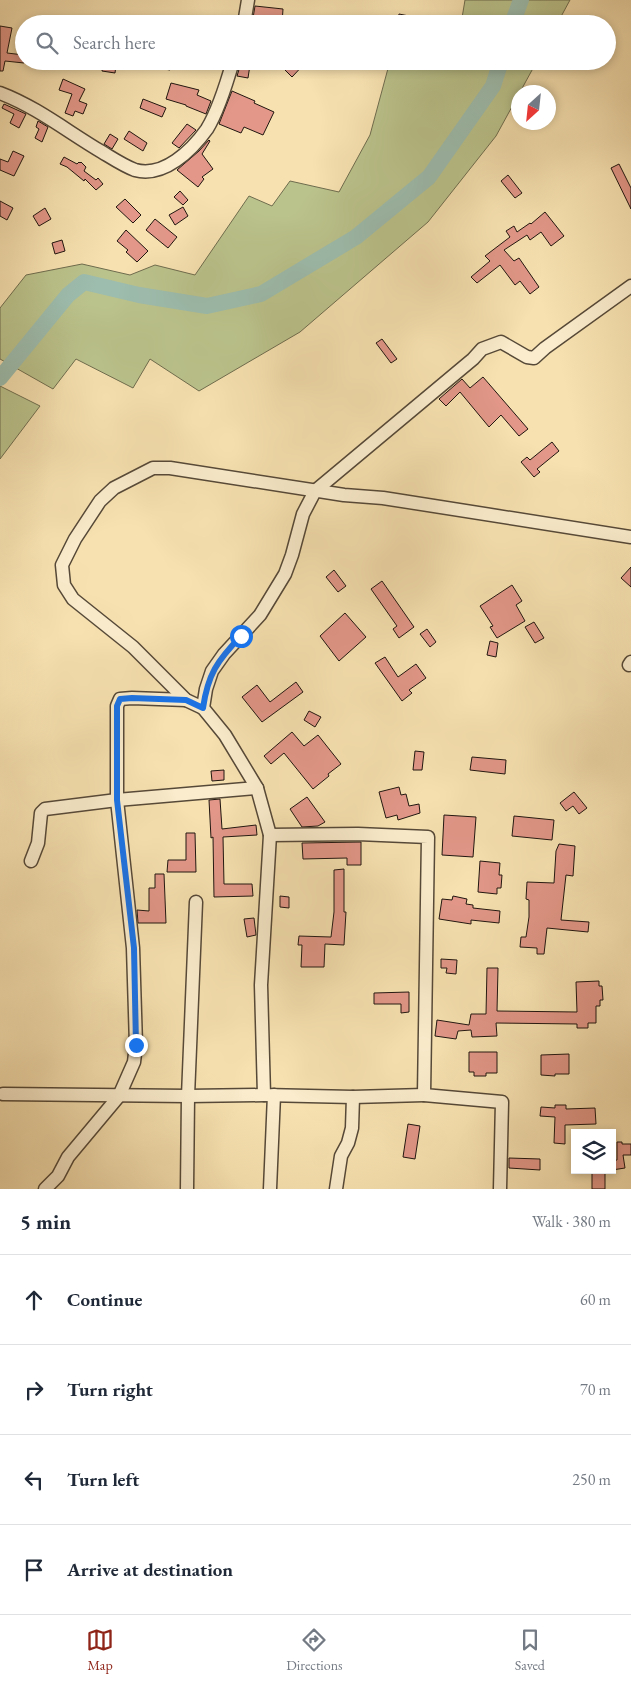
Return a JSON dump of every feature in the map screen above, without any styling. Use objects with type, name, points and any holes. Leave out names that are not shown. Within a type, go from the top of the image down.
[{"type":"street","points":[[246,15],[248,0]]},
{"type":"street","points":[[0,93],[39,112],[81,140],[134,170],[148,172],[166,166],[178,159],[207,128],[230,70]]},
{"type":"street","points":[[203,708],[206,689],[212,671],[224,654],[260,615],[286,574],[302,514],[315,490],[473,359],[482,349],[502,342],[527,357],[534,358],[544,348],[630,289]]},
{"type":"street","points":[[270,1189],[269,1095],[261,985],[270,835],[257,788],[225,734],[203,708],[186,700],[133,647],[73,599],[64,585],[62,565],[88,518],[100,501],[114,488],[153,468],[170,468],[431,505],[631,537]]},
{"type":"street","points":[[45,1189],[58,1176],[68,1158],[119,1096],[134,1062],[136,1045],[134,948],[117,800],[117,706],[120,699],[186,700]]},
{"type":"street","points":[[31,862],[38,843],[41,813],[45,809],[117,800],[257,788]]},
{"type":"street","points":[[270,835],[358,834],[428,837],[424,1095]]},
{"type":"street","points":[[187,1189],[188,1096],[196,902]]},
{"type":"street","points":[[3,1094],[353,1097],[424,1095],[502,1102],[500,1189]]},
{"type":"street","points":[[336,1189],[341,1156],[348,1143],[352,1128],[353,1097]]},
{"type":"green space","points":[[465,0],[570,0],[562,15],[462,15]]},
{"type":"green space","points":[[388,70],[532,70],[524,85],[511,85],[511,109],[496,136],[428,222],[300,332],[199,391],[150,359],[133,388],[76,359],[53,389],[0,359],[0,308],[26,275],[82,264],[130,275],[155,265],[195,275],[249,196],[272,206],[290,181],[339,192],[370,135]]},
{"type":"green space","points":[[0,386],[40,406],[0,459]]},
{"type":"building","points":[[255,6],[283,9],[283,15],[254,15]]},
{"type":"building","points":[[0,26],[12,28],[7,53],[15,54],[15,62],[5,61],[3,71],[0,71]]},
{"type":"building","points":[[102,70],[115,70],[115,73]]},
{"type":"building","points":[[239,70],[249,70],[248,78],[237,76]]},
{"type":"building","points":[[285,70],[299,70],[292,77]]},
{"type":"building","points":[[63,79],[85,89],[79,101],[87,104],[83,114],[75,111],[73,116],[65,113],[72,94],[59,90]]},
{"type":"building","points":[[171,83],[199,90],[197,95],[211,101],[206,114],[166,99]]},
{"type":"building","points":[[232,91],[274,112],[263,135],[244,127],[241,133],[219,124]]},
{"type":"building","points":[[143,99],[166,108],[162,117],[140,108]]},
{"type":"building","points":[[4,104],[26,114],[19,128],[10,123],[14,114],[2,108]]},
{"type":"building","points":[[38,121],[48,127],[42,142],[35,138],[39,129],[36,127]]},
{"type":"building","points":[[187,124],[196,130],[179,148],[172,143]]},
{"type":"building","points":[[129,131],[147,143],[143,151],[124,139]]},
{"type":"building","points":[[110,134],[118,139],[112,149],[104,144]]},
{"type":"building","points":[[209,140],[202,154],[213,169],[202,177],[204,179],[198,187],[177,170]]},
{"type":"building","points":[[13,151],[24,156],[14,176],[0,170],[0,159],[8,162]]},
{"type":"building","points":[[64,157],[77,164],[81,162],[86,167],[84,171],[96,180],[98,178],[103,184],[96,190],[85,179],[84,181],[67,167],[60,164]]},
{"type":"building","points":[[619,164],[631,188],[631,209],[611,168]]},
{"type":"building","points":[[508,175],[522,193],[515,198],[501,181]]},
{"type":"building","points":[[180,191],[188,200],[183,205],[174,197]]},
{"type":"building","points":[[125,199],[141,215],[133,223],[116,207]]},
{"type":"building","points":[[0,201],[13,208],[7,220],[0,216]]},
{"type":"building","points":[[183,207],[188,216],[175,225],[169,215]]},
{"type":"building","points":[[45,208],[51,219],[39,226],[33,216]]},
{"type":"building","points":[[545,212],[564,236],[551,246],[541,232],[530,240],[527,235],[504,250],[514,261],[519,258],[539,287],[530,294],[520,281],[515,285],[500,265],[477,283],[471,277],[490,261],[485,256],[510,237],[506,231],[514,226],[517,232],[531,224]]},
{"type":"building","points":[[155,219],[177,237],[168,248],[146,230]]},
{"type":"building","points":[[126,230],[148,251],[137,262],[126,252],[128,250],[117,241]]},
{"type":"building","points":[[62,240],[65,251],[55,254],[52,243]]},
{"type":"building","points":[[382,339],[397,359],[391,363],[376,343]]},
{"type":"building","points":[[483,377],[528,429],[519,436],[501,415],[489,427],[460,392],[446,406],[439,399],[462,379],[470,388]]},
{"type":"building","points":[[552,442],[559,451],[537,469],[540,472],[534,477],[521,462],[527,457],[530,460]]},
{"type":"building","points":[[631,567],[631,587],[621,578]]},
{"type":"building","points":[[334,570],[346,586],[338,592],[326,577]]},
{"type":"building","points":[[382,581],[414,627],[399,638],[393,629],[397,626],[371,589]]},
{"type":"building","points":[[512,585],[522,601],[516,605],[525,621],[497,638],[490,627],[493,626],[480,606]]},
{"type":"building","points":[[345,613],[366,637],[339,661],[320,636]]},
{"type":"building","points":[[534,622],[544,638],[535,643],[525,627]]},
{"type":"building","points":[[427,629],[436,642],[430,647],[420,634]]},
{"type":"building","points":[[490,641],[498,643],[496,657],[487,655]]},
{"type":"building","points":[[385,657],[398,677],[416,664],[426,678],[409,690],[412,693],[402,701],[375,663]]},
{"type":"building","points":[[296,682],[303,692],[262,722],[242,697],[257,685],[270,702]]},
{"type":"building","points":[[309,711],[321,717],[315,727],[304,720]]},
{"type":"building","points":[[292,732],[304,746],[318,735],[341,764],[313,789],[284,753],[271,764],[264,756]]},
{"type":"building","points":[[415,751],[424,752],[422,770],[413,770]]},
{"type":"building","points":[[472,757],[506,760],[505,774],[470,770]]},
{"type":"building","points":[[224,770],[224,780],[212,781],[211,771]]},
{"type":"building","points":[[399,787],[401,795],[406,794],[409,806],[419,804],[420,813],[398,820],[397,815],[386,818],[379,792]]},
{"type":"building","points":[[574,792],[587,808],[579,814],[573,806],[566,811],[560,803]]},
{"type":"building","points":[[307,797],[325,822],[318,826],[302,827],[290,809]]},
{"type":"building","points":[[220,799],[222,829],[256,825],[257,835],[223,837],[224,884],[252,884],[253,896],[214,897],[213,837],[211,838],[209,800]]},
{"type":"building","points":[[444,815],[476,817],[473,857],[442,855]]},
{"type":"building","points":[[514,816],[554,820],[552,840],[512,836]]},
{"type":"building","points":[[186,833],[195,833],[196,872],[167,872],[168,860],[186,860]]},
{"type":"building","points":[[361,842],[361,865],[347,865],[347,858],[303,859],[302,843]]},
{"type":"building","points":[[559,844],[575,846],[573,876],[566,875],[561,920],[589,922],[588,932],[547,928],[544,954],[537,954],[537,948],[520,947],[521,937],[526,937],[529,917],[529,900],[526,899],[527,882],[554,883],[556,851]]},
{"type":"building","points":[[480,861],[500,863],[499,875],[502,875],[501,888],[497,888],[497,894],[478,892]]},
{"type":"building","points":[[344,869],[344,912],[346,912],[344,945],[325,944],[324,967],[301,967],[302,945],[298,945],[299,936],[331,937],[334,912],[334,870]]},
{"type":"building","points":[[155,874],[164,874],[166,923],[138,923],[137,910],[149,911],[149,888],[155,888]]},
{"type":"building","points":[[280,896],[289,897],[289,908],[280,907]]},
{"type":"building","points":[[453,896],[467,899],[466,904],[473,905],[473,908],[500,911],[499,923],[471,920],[471,924],[439,919],[442,899],[452,900]]},
{"type":"building","points":[[254,918],[256,935],[247,937],[244,919]]},
{"type":"building","points":[[441,959],[457,960],[456,974],[446,973],[447,968],[441,968]]},
{"type":"building","points":[[487,968],[498,968],[497,1011],[577,1012],[576,982],[599,981],[599,986],[602,986],[603,1000],[600,1000],[600,1006],[596,1006],[596,1023],[588,1023],[588,1028],[577,1028],[577,1024],[496,1023],[497,1036],[472,1037],[471,1030],[458,1031],[456,1039],[435,1036],[437,1020],[469,1025],[471,1014],[486,1014]]},
{"type":"building","points":[[409,992],[409,1012],[401,1013],[401,1004],[374,1004],[374,993]]},
{"type":"building","points":[[469,1052],[497,1052],[497,1073],[486,1073],[486,1076],[474,1076],[474,1072],[469,1072]]},
{"type":"building","points":[[569,1054],[569,1074],[541,1075],[541,1055]]},
{"type":"building","points":[[555,1105],[566,1105],[566,1109],[595,1108],[596,1124],[565,1125],[565,1144],[554,1143],[555,1117],[540,1116],[541,1107],[555,1108]]},
{"type":"building","points":[[408,1124],[420,1126],[415,1159],[403,1157]]},
{"type":"building","points":[[617,1142],[631,1144],[631,1155],[623,1155],[625,1168],[616,1169]]},
{"type":"building","points":[[509,1158],[540,1159],[540,1170],[509,1168]]},
{"type":"building","points":[[592,1174],[605,1174],[605,1189],[592,1189]]},
{"type":"waterway","points":[[515,15],[521,0]]},
{"type":"waterway","points":[[0,378],[68,295],[84,282],[139,295],[207,306],[261,294],[356,237],[429,177],[493,86],[498,70]]},
{"type":"route","points":[[136,1045],[134,948],[117,800],[117,706],[120,699],[132,698],[186,700],[203,708],[206,689],[212,671],[224,654],[241,636]]}]
